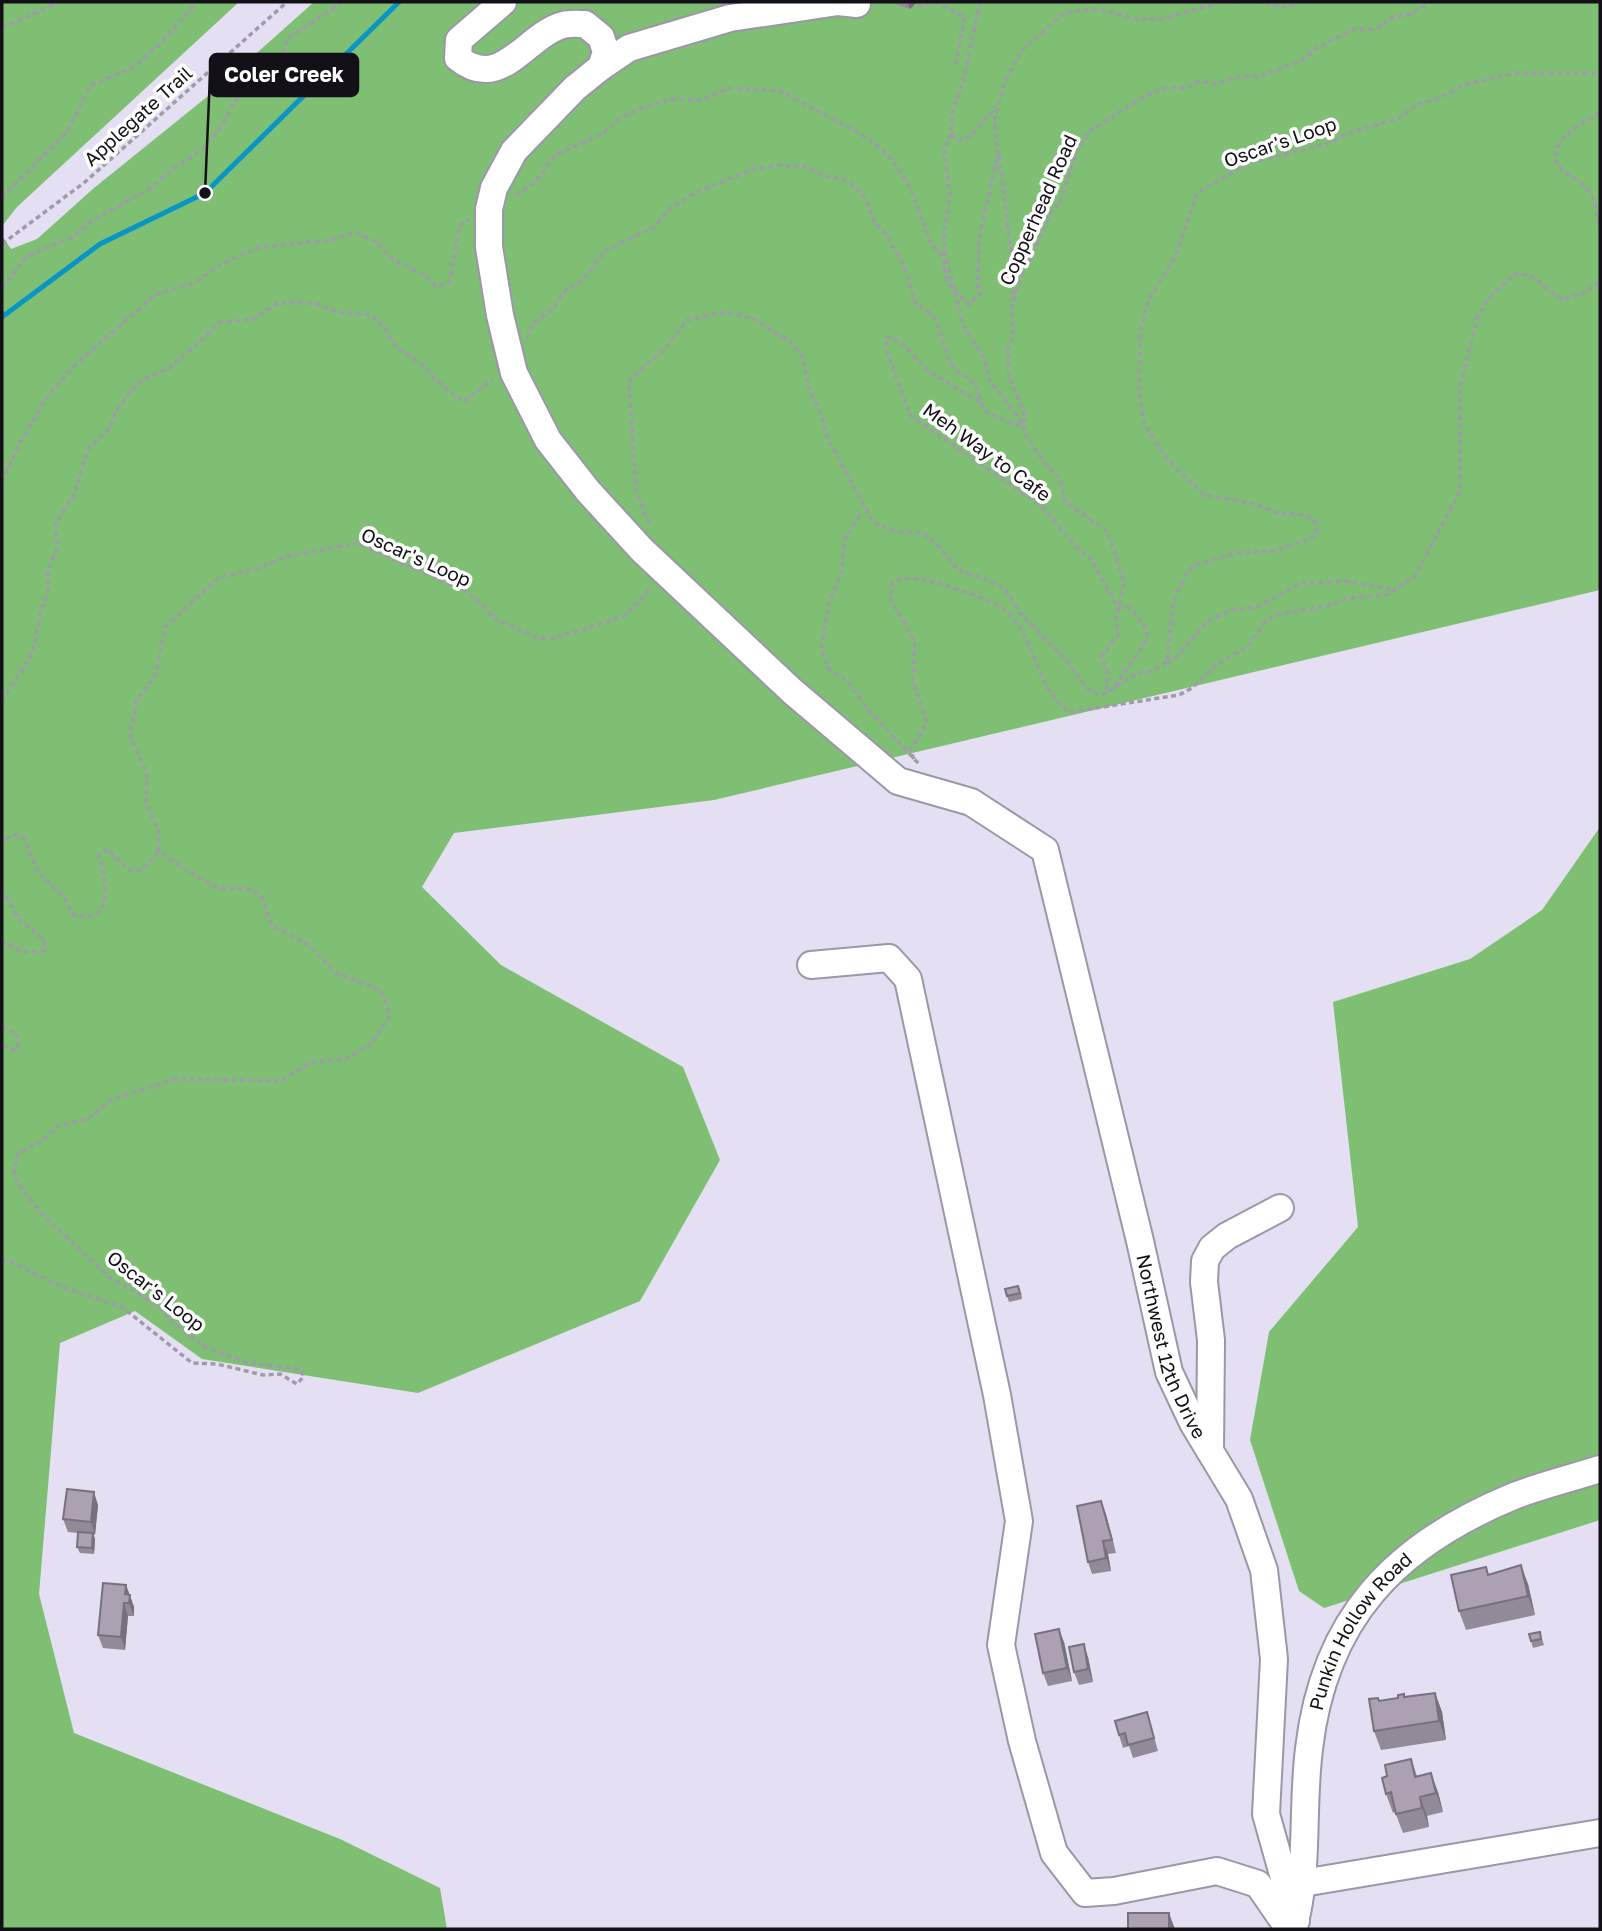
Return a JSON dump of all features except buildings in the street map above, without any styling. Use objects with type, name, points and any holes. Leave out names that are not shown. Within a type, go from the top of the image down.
[{"type":"street","points":[[503,2],[459,40],[458,58],[471,69],[493,68],[562,25],[585,24],[601,37],[606,52],[601,67]]},
{"type":"street","name":"Northwest 12th Drive","points":[[858,4],[838,2],[730,18],[629,48],[575,88],[514,151],[494,188],[489,209],[489,247],[500,315],[514,373],[548,440],[588,491],[655,563],[793,691],[898,781],[971,802],[1045,850],[1140,1241],[1168,1372],[1178,1396],[1239,1499],[1266,1583],[1275,1659],[1266,1814],[1294,1927]]},
{"type":"street","points":[[811,965],[889,958],[908,979],[996,1395],[1019,1521],[1001,1645],[1022,1741],[1054,1853],[1085,1894],[1217,1871],[1258,1884],[1294,1927]]},
{"type":"street","points":[[1210,1451],[1211,1340],[1204,1282],[1205,1261],[1212,1248],[1227,1236],[1280,1208]]},
{"type":"street","name":"Punkin Hollow Road","points":[[1294,1927],[1303,1883],[1309,1750],[1319,1695],[1335,1647],[1354,1614],[1379,1583],[1439,1533],[1514,1496],[1600,1469]]},
{"type":"street","points":[[1303,1883],[1600,1833]]},
{"type":"path","points":[[2,28],[59,2]]},
{"type":"path","points":[[2,197],[67,132],[90,86],[134,67],[162,42],[197,2]]},
{"type":"path","name":"Applegate Trail","points":[[2,244],[85,182],[287,2]]},
{"type":"path","points":[[2,288],[27,256],[74,236],[91,220],[148,190],[174,168],[202,150],[223,124],[234,102],[279,62],[288,38],[342,2]]},
{"type":"path","points":[[901,2],[920,6],[933,2],[965,18],[955,66]]},
{"type":"path","points":[[980,2],[964,77],[952,114],[951,134],[944,152],[950,195],[944,233],[945,253],[963,325],[985,359],[989,380],[1023,423],[1025,434],[1046,465],[1060,478],[1065,502],[1105,529],[1124,582],[1118,608],[1118,635],[1101,657],[1108,673],[1109,690],[1105,694]]},
{"type":"path","points":[[1012,306],[1014,275],[994,121],[1004,83],[1022,50],[1065,12],[1098,9],[1137,19],[1161,19],[1219,3],[1240,2]]},
{"type":"path","points":[[1257,2],[1286,7],[1304,2]]},
{"type":"path","name":"Copperhead Road","points":[[1023,423],[1026,418],[1009,376],[1008,346],[1013,338],[1012,306],[1020,281],[1052,211],[1060,203],[1076,152],[1091,131],[1145,96],[1168,87],[1185,88],[1199,81],[1214,84],[1243,76],[1260,76],[1303,60],[1313,50],[1354,29],[1376,29],[1392,18],[1411,15],[1430,2]]},
{"type":"path","name":"Oscar's Loop","points":[[1167,662],[1173,603],[1186,574],[1194,565],[1237,553],[1274,551],[1314,537],[1318,528],[1307,515],[1278,513],[1251,503],[1204,495],[1165,457],[1144,423],[1139,391],[1140,333],[1148,301],[1175,257],[1198,192],[1249,163],[1327,144],[1349,133],[1399,118],[1418,104],[1438,99],[1463,85],[1516,73],[1600,73]]},
{"type":"path","points":[[2,482],[18,447],[47,397],[74,366],[156,294],[194,283],[221,264],[260,247],[333,240],[355,232],[378,243],[392,258],[423,274],[436,286],[449,283],[460,225],[536,182],[555,155],[602,134],[619,119],[638,109],[671,99],[701,100],[730,88],[750,92],[782,91],[869,139],[892,159],[911,189],[927,237],[942,256],[947,282],[957,296],[969,305],[981,292],[978,286],[979,239],[994,185],[998,152]]},
{"type":"path","points":[[951,134],[959,140],[970,137],[999,104]]},
{"type":"path","points":[[1600,113],[1564,137],[1558,146],[1556,159],[1562,170],[1583,184],[1591,194],[1600,228]]},
{"type":"path","points":[[2,701],[33,652],[48,591],[48,569],[58,547],[55,524],[74,495],[88,449],[109,429],[118,407],[141,380],[168,369],[217,323],[253,318],[276,304],[294,302],[318,304],[337,312],[371,316],[383,326],[397,348],[423,365],[435,379],[463,402],[488,384],[531,334],[534,323],[552,309],[566,290],[582,281],[605,251],[654,228],[668,210],[694,193],[754,169],[781,165],[795,169],[807,167],[821,175],[848,181],[867,201],[875,224],[886,234],[904,266],[916,304],[931,311],[940,327],[941,340],[953,368],[973,383],[988,413],[1016,425],[1023,423]]},
{"type":"path","points":[[914,759],[910,750],[923,731],[926,720],[913,681],[915,642],[890,598],[891,584],[897,580],[933,581],[998,605],[1026,637],[1052,697],[1074,713],[1179,695],[1216,665],[1248,646],[1265,622],[1275,615],[1398,590],[1415,576],[1434,536],[1457,499],[1461,472],[1461,388],[1480,311],[1514,274],[1530,275],[1562,300],[1586,292],[1600,281]]},
{"type":"path","points":[[650,526],[636,490],[634,422],[628,393],[631,378],[664,350],[687,320],[724,312],[752,318],[799,349],[826,435],[873,522],[895,530],[922,533],[937,544],[958,570],[1005,589],[1016,608],[1065,659],[1087,688],[1105,694]]},
{"type":"path","name":"Meh Way to Cafe","points":[[981,403],[927,370],[899,341],[887,337],[886,348],[910,415],[1041,506],[1080,551],[1090,557],[1118,608],[1128,607],[1134,612],[1148,634],[1125,675],[1105,694]]},
{"type":"path","points":[[860,515],[844,540],[842,571],[830,602],[821,649],[828,669],[848,682],[869,711],[926,773]]},
{"type":"path","name":"Oscar's Loop","points":[[2,1258],[65,1288],[122,1307],[192,1363],[217,1364],[263,1375],[280,1374],[297,1384],[304,1376],[299,1369],[245,1362],[205,1347],[170,1320],[158,1305],[110,1277],[43,1215],[17,1182],[14,1171],[18,1153],[37,1144],[58,1126],[88,1119],[111,1100],[175,1079],[203,1082],[219,1077],[270,1081],[287,1079],[311,1062],[345,1059],[356,1055],[372,1043],[390,1015],[385,998],[375,985],[336,973],[309,945],[269,922],[265,902],[253,891],[240,886],[217,887],[159,851],[158,829],[146,803],[147,775],[130,734],[137,699],[155,676],[166,626],[220,576],[252,570],[285,557],[357,542],[464,591],[481,603],[495,619],[534,637],[550,639],[623,617],[646,595],[655,563]]},
{"type":"path","points":[[1105,694],[1138,673],[1153,671],[1175,659],[1207,621],[1232,610],[1257,607],[1301,583],[1345,581],[1398,590]]},
{"type":"path","points":[[2,846],[5,839],[15,835],[24,838],[38,872],[63,896],[74,915],[87,919],[95,916],[104,906],[106,884],[99,855],[108,849],[129,870],[141,871],[159,851]]},
{"type":"path","points":[[2,889],[19,919],[44,940],[44,951],[23,952],[2,941]]},
{"type":"path","points":[[2,1026],[13,1030],[19,1041],[18,1048],[13,1050],[2,1045]]},
{"type":"green space","points":[[2,2],[239,2],[17,207],[2,226]]},
{"type":"green space","points":[[314,2],[1600,2],[1600,590],[714,800],[454,833],[422,887],[501,965],[683,1067],[720,1160],[640,1301],[418,1393],[202,1359],[135,1311],[60,1343],[39,1594],[74,1733],[340,1839],[440,1888],[447,1929],[2,1929],[2,236],[11,249],[37,239],[94,188],[213,92]]},
{"type":"green space","points":[[1600,827],[1600,1520],[1324,1608],[1299,1591],[1250,1440],[1269,1332],[1358,1227],[1333,1002],[1470,959],[1542,910]]},
{"type":"waterway","points":[[2,317],[100,244],[205,193],[399,2]]},
{"type":"place","name":"Coler Creek","points":[[205,193]]}]
